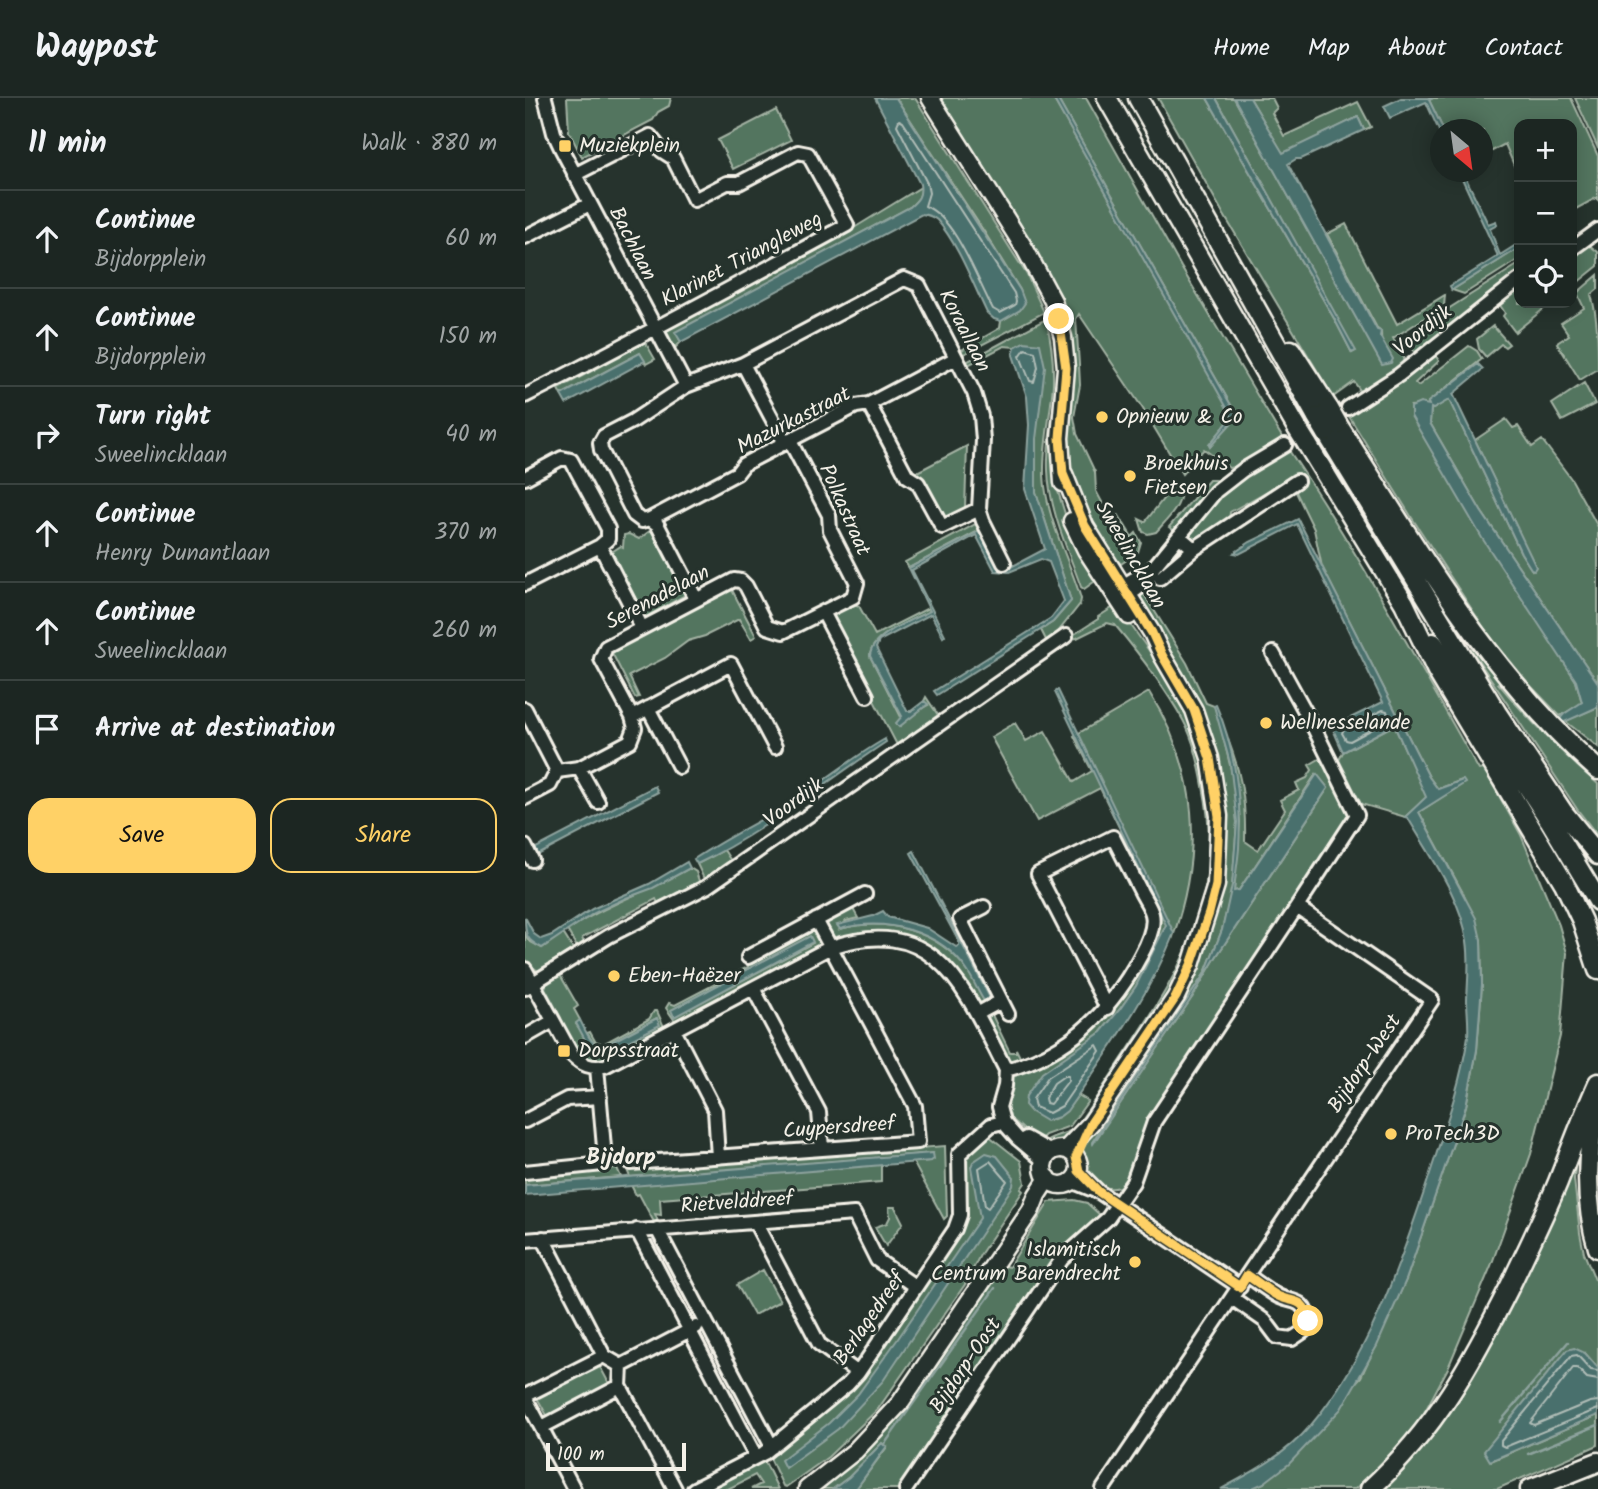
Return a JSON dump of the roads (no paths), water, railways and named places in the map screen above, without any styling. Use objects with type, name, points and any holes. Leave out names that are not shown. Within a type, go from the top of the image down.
[{"type":"highway","points":[[1107,98],[1297,428],[1404,603],[1447,663],[1550,821],[1598,901]]},
{"type":"highway","points":[[1138,98],[1238,275],[1328,421],[1497,713],[1563,812],[1598,855]]},
{"type":"highway","points":[[1328,421],[1450,600],[1506,676],[1547,722],[1598,771]]},
{"type":"highway","points":[[1404,603],[1437,671],[1564,883],[1582,921],[1598,970]]},
{"type":"highway","points":[[1370,1489],[1397,1464],[1431,1423],[1472,1360],[1539,1224],[1598,1083]]},
{"type":"highway","points":[[1598,1094],[1590,1133],[1588,1182],[1591,1219],[1598,1248]]},
{"type":"highway","points":[[1530,1489],[1598,1462]]},
{"type":"main road","name":"Sweelincklaan","points":[[930,98],[1025,249],[1053,301],[1063,337],[1066,368],[1060,438],[1063,491],[1076,530],[1152,633],[1194,710],[1210,758],[1219,816],[1216,885],[1201,940],[1176,997],[1061,1167]]},
{"type":"main road","points":[[807,1489],[855,1451],[900,1403],[1031,1210],[1042,1202],[1061,1167]]},
{"type":"street","name":"Bachlaan","points":[[545,98],[554,133],[574,175],[686,386]]},
{"type":"street","name":"Bachlaan","points":[[551,117],[554,98]]},
{"type":"street","name":"Klarinet Triangleweg","points":[[525,396],[655,330],[847,225],[808,154],[798,152],[739,183],[727,183],[694,200],[673,158],[662,151],[650,136],[574,175]]},
{"type":"street","points":[[525,237],[590,204]]},
{"type":"street","points":[[1577,245],[1598,230]]},
{"type":"street","name":"Koraallaan","points":[[650,519],[642,521],[634,514],[601,450],[600,443],[604,436],[633,421],[686,386],[743,364],[905,279],[919,285],[974,393],[981,416],[983,440],[979,509],[1005,563]]},
{"type":"street","name":"Voordijk","points":[[1348,408],[1399,375],[1514,284]]},
{"type":"street","name":"Mazurkastraat","points":[[650,519],[737,473],[744,464],[856,406],[869,404],[956,358]]},
{"type":"street","name":"Polkastraat","points":[[743,364],[829,515],[830,530],[857,583],[853,597]]},
{"type":"street","points":[[869,404],[907,476],[918,483],[942,527],[979,509]]},
{"type":"street","points":[[1157,573],[1178,537],[1210,497],[1229,479],[1285,445]]},
{"type":"street","points":[[525,478],[562,458],[571,460],[608,529],[608,539],[600,546],[525,584]]},
{"type":"street","points":[[1122,593],[1194,550],[1297,481]]},
{"type":"street","points":[[650,519],[657,524],[696,600]]},
{"type":"street","points":[[1178,537],[1194,550]]},
{"type":"street","points":[[600,546],[642,628]]},
{"type":"street","name":"Serenadelaan","points":[[632,717],[601,659],[606,647],[734,580],[741,581],[746,586],[767,627],[783,632],[853,597]]},
{"type":"street","points":[[823,612],[867,696]]},
{"type":"street","name":"Voordijk","points":[[529,986],[609,936],[717,879],[1066,636]]},
{"type":"street","points":[[1117,1205],[1133,1182],[1154,1122],[1357,815],[1273,653]]},
{"type":"street","points":[[557,771],[579,768],[630,741],[635,728],[632,717],[731,664],[775,747]]},
{"type":"street","points":[[648,708],[679,767]]},
{"type":"street","points":[[525,709],[557,771]]},
{"type":"street","points":[[579,768],[598,802]]},
{"type":"street","points":[[525,798],[550,785],[557,771]]},
{"type":"street","points":[[1006,1070],[1059,1048],[1087,1029],[1107,1008],[1131,975],[1148,941],[1153,916],[1113,837],[1038,874],[1107,1008]]},
{"type":"street","points":[[525,846],[532,860]]},
{"type":"street","points":[[748,957],[865,894]]},
{"type":"street","points":[[983,907],[960,919],[1008,1014]]},
{"type":"street","name":"Bijdorp-West","points":[[1240,1287],[1432,1000],[1297,907]]},
{"type":"street","points":[[817,920],[831,947]]},
{"type":"street","points":[[525,969],[529,986],[572,1055],[579,1063],[597,1067],[605,1066],[831,947],[852,940],[877,937],[912,944],[944,965],[958,981],[1006,1070],[1005,1087],[999,1107],[1006,1126],[1018,1139],[1240,1287],[1103,1489]]},
{"type":"street","name":"Cuypersdreef","points":[[631,1163],[918,1142],[915,1106],[831,947]]},
{"type":"street","points":[[753,988],[819,1112],[822,1148]]},
{"type":"street","points":[[977,1014],[1001,1001]]},
{"type":"street","points":[[525,1037],[553,1021]]},
{"type":"street","points":[[674,1030],[716,1110],[718,1157]]},
{"type":"street","points":[[525,1172],[603,1164],[605,1159],[597,1067]]},
{"type":"street","points":[[525,1121],[567,1099],[600,1097]]},
{"type":"street","name":"Berlagedreef","points":[[694,1489],[772,1447],[858,1373],[955,1229],[960,1214],[959,1154],[991,1125],[1006,1126]]},
{"type":"street","name":"Bijdorp-Oost","points":[[906,1489],[1062,1259],[1108,1218],[1117,1205]]},
{"type":"street","name":"Rietvelddreef","points":[[525,1240],[854,1214],[877,1260],[916,1287]]},
{"type":"street","points":[[755,1222],[819,1344],[858,1373]]},
{"type":"street","points":[[657,1229],[772,1447]]},
{"type":"street","points":[[637,1230],[756,1457]]},
{"type":"street","points":[[544,1238],[604,1356],[621,1366]]},
{"type":"street","points":[[1232,1298],[1265,1321],[1277,1337],[1292,1339],[1304,1331],[1308,1321],[1301,1304],[1294,1299],[1278,1296],[1247,1275]]},
{"type":"street","points":[[621,1366],[705,1322]]},
{"type":"street","points":[[574,1489],[525,1396],[604,1356]]},
{"type":"street","points":[[621,1366],[620,1386],[675,1489]]},
{"type":"street","points":[[542,1427],[620,1386]]},
{"type":"water","points":[[875,98],[896,98],[1020,290],[1025,303],[1020,310],[1001,321],[987,313],[945,230],[935,219],[922,214],[681,342],[675,332],[910,207],[917,200],[920,184]]},
{"type":"water","points":[[1053,98],[1057,98],[1236,414],[1236,418],[1210,447],[1232,417]]},
{"type":"water","points":[[1207,98],[1216,98],[1356,351],[1352,353]]},
{"type":"water","points":[[1234,98],[1250,98],[1283,153],[1358,117],[1364,130],[1288,164],[1377,330],[1381,331],[1380,336],[1393,359],[1391,363],[1382,365]]},
{"type":"water","points":[[1401,98],[1433,98],[1429,100],[1438,119],[1434,119],[1426,102],[1390,118],[1384,106]]},
{"type":"water","points":[[1464,182],[1468,182],[1488,224],[1496,221],[1497,225],[1490,229],[1500,255],[1514,246],[1514,251],[1452,290],[1450,286],[1498,256]]},
{"type":"water","points":[[1024,342],[1040,344],[1045,367],[1036,439],[1036,492],[1071,601],[1053,622],[937,695],[934,691],[1051,618],[1064,601],[1049,562],[1041,559],[1009,572],[995,571],[976,535],[912,570],[945,635],[943,637],[931,614],[879,641],[876,648],[907,711],[924,701],[928,704],[899,727],[896,723],[902,716],[870,656],[877,641],[885,635],[930,611],[909,568],[979,531],[998,567],[1009,568],[1045,549],[1025,489],[1029,425],[1027,397],[1013,355],[1015,347]]},
{"type":"water","points":[[640,353],[645,361],[566,404],[561,395]]},
{"type":"water","points":[[1478,364],[1483,369],[1453,394],[1536,567],[1534,570],[1521,553],[1449,400],[1431,408],[1430,423],[1481,511],[1598,683],[1598,707],[1560,724],[1558,721],[1564,714],[1582,702],[1576,681],[1482,538],[1411,416],[1411,407],[1420,403],[1429,405],[1428,402]]},
{"type":"water","points":[[1298,519],[1429,777],[1438,789],[1463,780],[1465,783],[1419,812],[1476,918],[1481,940],[1482,984],[1477,1050],[1466,1106],[1406,1280],[1377,1346],[1341,1409],[1289,1464],[1264,1483],[1250,1489],[1221,1489],[1269,1462],[1302,1435],[1331,1399],[1365,1342],[1392,1282],[1425,1189],[1455,1094],[1468,1036],[1469,970],[1464,925],[1443,877],[1405,817],[1426,797],[1394,725],[1343,752],[1332,727],[1383,702],[1297,524],[1239,554],[1234,553],[1250,542]]},
{"type":"water","points":[[1058,690],[1174,933],[1152,980],[1111,1047],[1067,1111],[1046,1121],[1025,1105],[1026,1096],[1042,1073],[1101,1032],[1120,1009],[1136,986],[1166,925],[1055,692]]},
{"type":"water","points":[[1216,705],[1228,739],[1238,794],[1239,848],[1234,891],[1239,890],[1317,774],[1328,788],[1093,1144],[1205,973],[1222,930],[1232,885],[1237,822],[1230,763],[1214,706]]},
{"type":"water","points":[[885,739],[886,742],[770,822],[697,864],[694,859],[787,805]]},
{"type":"water","points":[[655,786],[658,792],[534,857],[530,851]]},
{"type":"water","points":[[914,851],[990,998],[984,1001],[957,958],[927,937],[893,926],[840,929],[837,925],[883,911],[888,917],[927,928],[956,947],[959,946],[911,853]]},
{"type":"water","points":[[687,862],[690,868],[653,888],[594,913],[542,948],[527,936],[525,917],[534,934],[541,939],[552,935],[592,909],[649,884]]},
{"type":"water","points":[[810,936],[813,942],[674,1017],[671,1010]]},
{"type":"water","points":[[657,1018],[660,1025],[600,1054],[591,1051],[576,1023],[580,1020],[592,1041],[604,1046]]},
{"type":"water","points":[[933,1153],[934,1159],[931,1161],[525,1195],[525,1185]]},
{"type":"water","points":[[986,1153],[997,1156],[1014,1177],[1013,1186],[883,1381],[838,1429],[785,1468],[781,1460],[829,1423],[858,1394],[980,1218],[971,1167],[973,1162]]},
{"type":"water","points":[[1574,1348],[1585,1353],[1598,1368],[1598,1415],[1490,1461],[1484,1451],[1567,1350]]},
{"type":"water","points":[[882,1443],[887,1446],[856,1489],[833,1489],[849,1477]]},
{"type":"waterway","points":[[884,1445],[995,1288]]},
{"type":"waterway","points":[[1500,1422],[1568,1342]]},
{"type":"waterway","points":[[1528,1454],[1598,1425]]},
{"type":"tunnel","points":[[1285,445],[1348,408]]},
{"type":"place","name":"Muziekplein","points":[[565,146]]},
{"type":"place","name":"Opnieuw & Co","points":[[1102,417]]},
{"type":"place","name":"Broekhuis Fietsen","points":[[1130,476]]},
{"type":"place","name":"Wellnesselande","points":[[1266,723]]},
{"type":"place","name":"Eben-Haëzer","points":[[614,976]]},
{"type":"place","name":"Dorpsstraat","points":[[564,1051]]},
{"type":"place","name":"ProTech3D","points":[[1391,1134]]},
{"type":"place","name":"Islamitisch Centrum Barendrecht","points":[[1135,1262]]},
{"type":"district","name":"Bijdorp","points":[[621,1158]]}]
